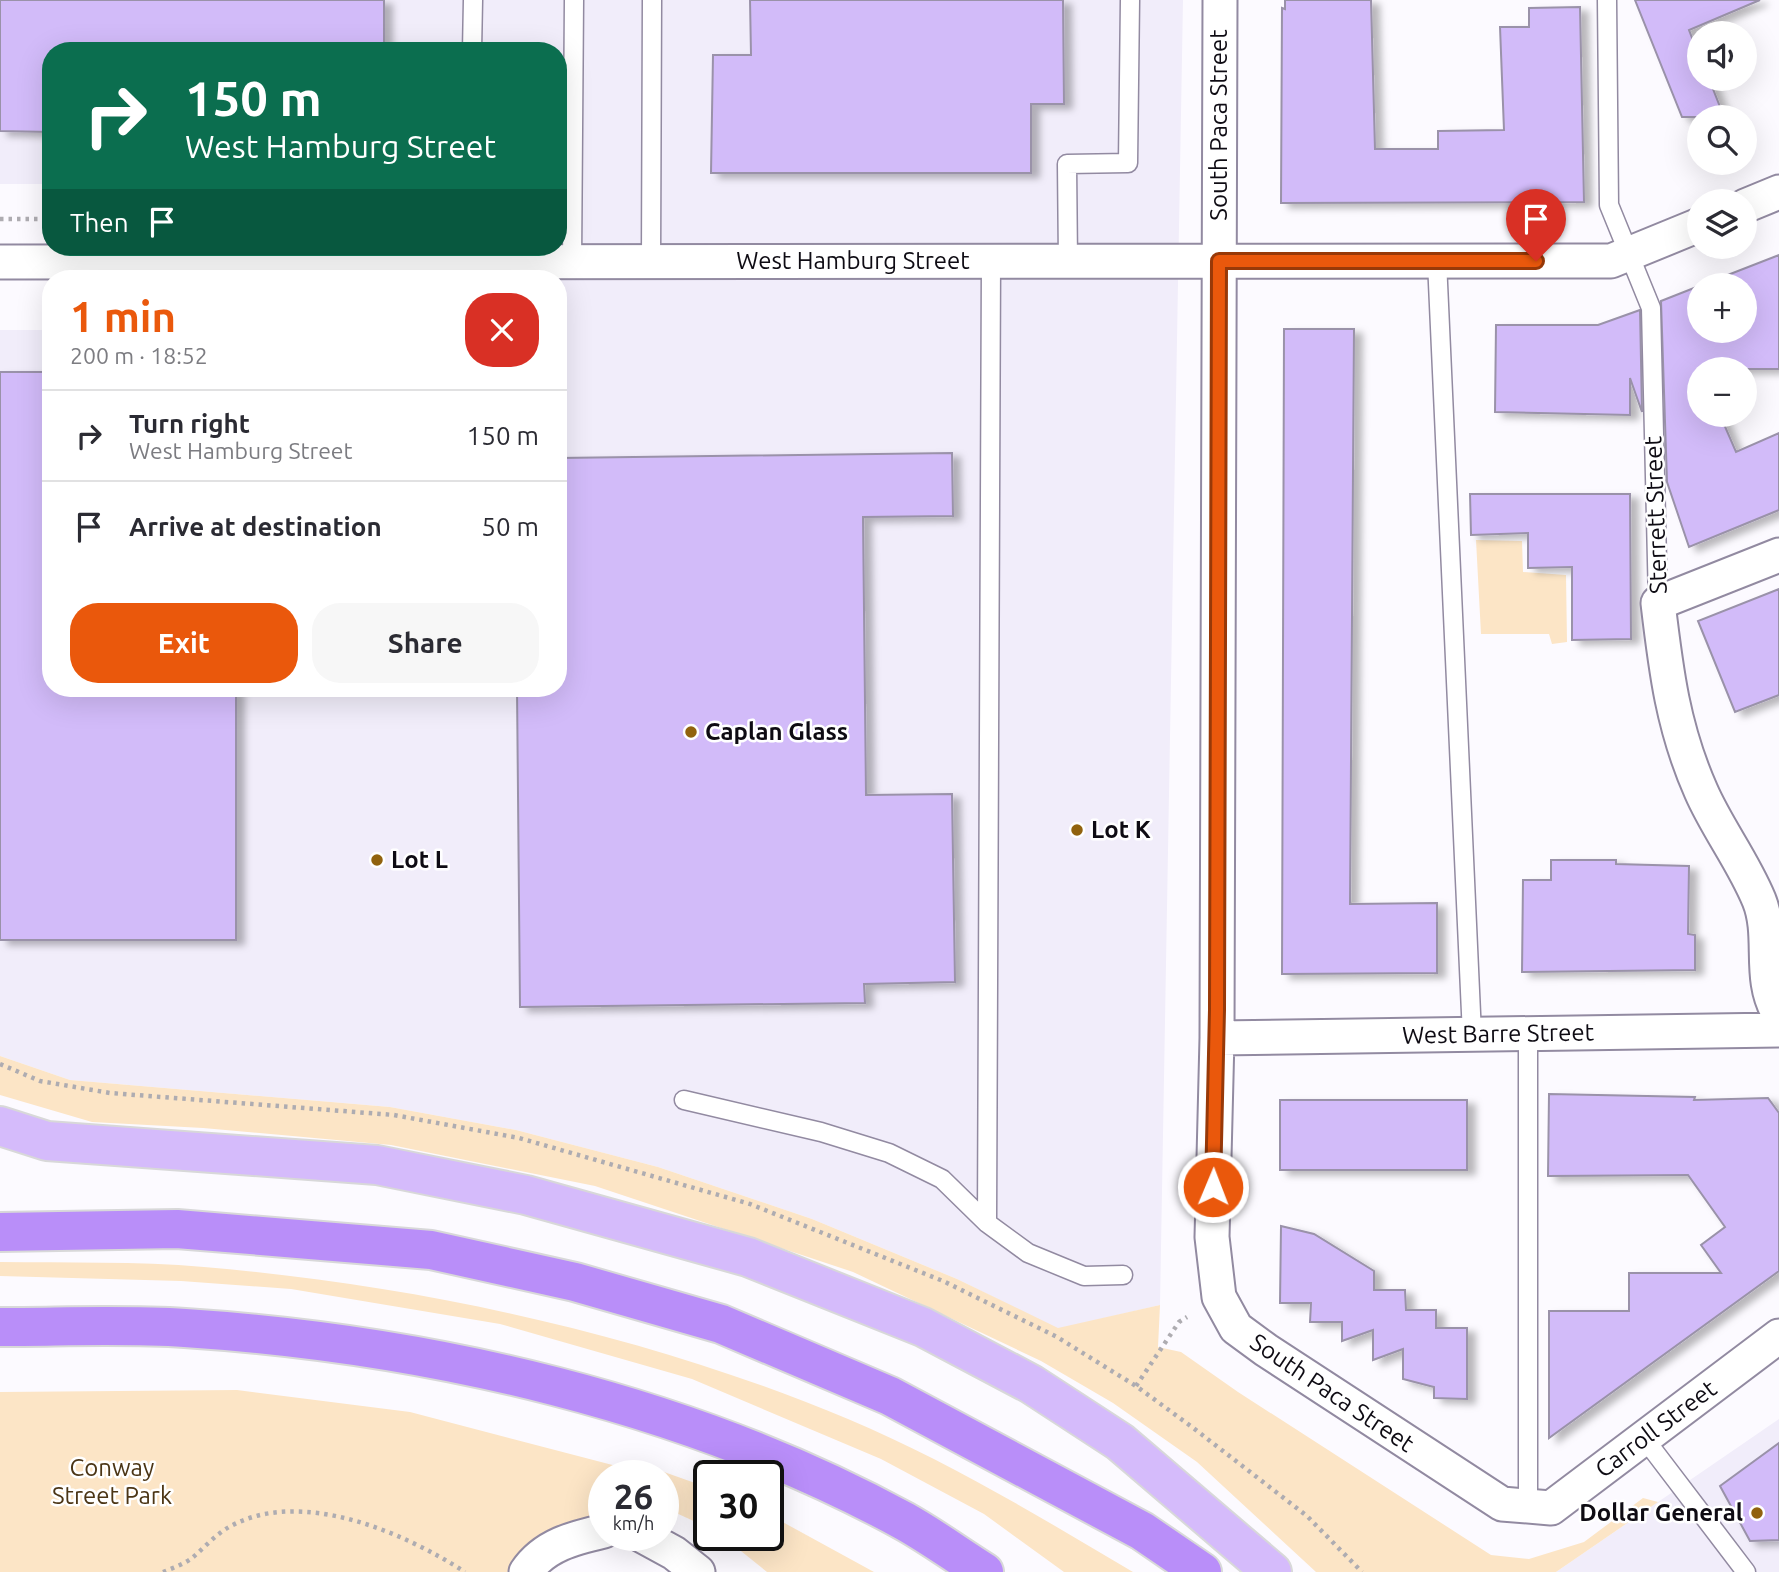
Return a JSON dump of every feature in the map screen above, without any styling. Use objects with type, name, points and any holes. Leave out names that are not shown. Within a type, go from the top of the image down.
[{"type":"highway","points":[[0,1232],[177,1229],[431,1250],[575,1282],[721,1324],[890,1395],[1142,1531],[1202,1572]]},
{"type":"highway","points":[[0,1327],[183,1328],[314,1340],[429,1358],[575,1393],[716,1436],[810,1473],[906,1521],[984,1572]]},
{"type":"main road","points":[[0,1126],[47,1141],[377,1165],[526,1195],[748,1256],[923,1327],[1031,1384],[1120,1442],[1272,1572]]},
{"type":"street","name":"South Paca Street","points":[[1220,0],[1217,1038],[1212,1237],[1219,1297],[1237,1328],[1309,1381],[1502,1504],[1528,1508]]},
{"type":"street","points":[[1757,201],[1779,192]]},
{"type":"street","name":"West Hamburg Street","points":[[496,256],[572,262],[1611,261],[1687,230]]},
{"type":"street","name":"West Hamburg Street","points":[[0,262],[352,256]]},
{"type":"street","points":[[1658,603],[1779,555]]},
{"type":"street","name":"Sterrett Street","points":[[1658,603],[1668,690],[1679,736],[1702,793],[1773,921],[1765,973],[1771,1001],[1779,1014]]},
{"type":"street","name":"West Barre Street","points":[[1217,1038],[1779,1030]]},
{"type":"street","name":"Carroll Street","points":[[1528,1508],[1551,1508],[1779,1336]]},
{"type":"street","points":[[526,1572],[548,1550],[588,1535]]},
{"type":"street","points":[[670,1551],[698,1572]]},
{"type":"lane","points":[[472,42],[473,0]]},
{"type":"lane","points":[[572,262],[574,0]]},
{"type":"lane","points":[[651,261],[652,0]]},
{"type":"lane","points":[[1068,261],[1068,164],[1128,163],[1130,0]]},
{"type":"lane","name":"Sterrett Street","points":[[1607,0],[1609,205],[1651,308],[1658,603]]},
{"type":"lane","points":[[987,1223],[991,261]]},
{"type":"lane","points":[[1437,261],[1472,1035]]},
{"type":"lane","points":[[1528,1033],[1528,1508]]},
{"type":"lane","points":[[684,1100],[821,1132],[890,1153],[942,1179],[987,1223],[1028,1253],[1084,1276],[1123,1275]]},
{"type":"lane","points":[[1644,1438],[1746,1572]]},
{"type":"path","points":[[0,219],[42,219]]},
{"type":"path","points":[[1219,1297],[1179,1322],[1136,1386],[1307,1516],[1362,1572]]},
{"type":"path","points":[[163,1572],[189,1560],[228,1527],[251,1517],[291,1513],[356,1518],[406,1538],[465,1572]]},
{"type":"shaded area","points":[[0,0],[1183,0],[1160,1305],[1058,1329],[957,1279],[812,1219],[658,1167],[516,1130],[390,1107],[70,1080],[0,1056],[0,330],[42,330],[42,697],[567,697],[567,270],[558,270],[558,256],[567,256],[567,42],[42,42],[42,184],[0,184]]},
{"type":"shaded area","points":[[1779,1419],[1779,1572],[1556,1572],[1658,1502]]},
{"type":"green space","points":[[1476,540],[1522,541],[1523,572],[1566,575],[1567,642],[1552,644],[1549,634],[1481,634]]},
{"type":"green space","points":[[0,1056],[70,1080],[390,1107],[516,1130],[658,1167],[812,1219],[957,1279],[1058,1328],[1160,1305],[1158,1347],[1181,1352],[1238,1392],[1491,1555],[1529,1559],[1584,1542],[1643,1498],[1658,1502],[1556,1572],[1316,1572],[1197,1462],[1113,1403],[1041,1361],[853,1272],[595,1186],[391,1145],[203,1128],[92,1122],[0,1095]]},
{"type":"green space","points":[[0,1262],[153,1264],[286,1276],[450,1301],[613,1339],[771,1389],[885,1435],[993,1491],[1133,1572],[1064,1572],[984,1514],[881,1459],[692,1379],[500,1324],[291,1289],[181,1281],[0,1276]]},
{"type":"green space","name":"Conway Street Park","points":[[237,1390],[410,1412],[593,1460],[588,1460],[588,1522],[553,1529],[507,1572],[0,1572],[0,1392]]},
{"type":"green space","name":"Conway Street Park","points":[[679,1477],[693,1482],[693,1521],[679,1514]]},
{"type":"green space","points":[[784,1523],[874,1572],[767,1572],[741,1551],[784,1551]]},
{"type":"building","points":[[0,0],[384,0],[384,42],[42,42],[42,132],[0,131]]},
{"type":"building","points":[[750,0],[1063,0],[1064,104],[1031,104],[1031,173],[711,173],[713,55],[751,55]]},
{"type":"building","points":[[1285,0],[1371,0],[1375,149],[1438,149],[1438,131],[1504,130],[1500,27],[1529,27],[1529,8],[1580,7],[1584,202],[1281,203],[1282,8],[1285,9]]},
{"type":"building","points":[[1635,0],[1760,0],[1710,21],[1687,21],[1687,91],[1714,91],[1719,105],[1687,105],[1687,117],[1682,117]]},
{"type":"building","points":[[1779,255],[1779,369],[1757,369],[1757,357],[1687,357],[1687,427],[1725,427],[1736,452],[1779,433],[1779,510],[1689,547],[1667,482],[1661,301],[1687,291],[1687,343],[1757,343],[1757,273],[1733,273]]},
{"type":"building","points":[[1640,310],[1642,412],[1630,378],[1630,415],[1495,412],[1496,325],[1598,325]]},
{"type":"building","points":[[1284,329],[1354,329],[1350,904],[1437,903],[1437,973],[1282,974]]},
{"type":"building","points":[[0,372],[42,372],[42,697],[236,697],[236,940],[0,940]]},
{"type":"building","name":"Caplan Glass","points":[[952,453],[953,516],[863,517],[866,795],[952,794],[955,982],[864,984],[865,1003],[520,1007],[517,697],[567,697],[567,458]]},
{"type":"building","points":[[1470,494],[1630,494],[1631,639],[1572,640],[1572,567],[1528,568],[1528,533],[1471,535]]},
{"type":"building","points":[[1779,589],[1779,695],[1735,712],[1698,621]]},
{"type":"building","points":[[1551,860],[1616,860],[1616,864],[1689,866],[1688,934],[1695,935],[1695,970],[1522,972],[1523,880],[1551,880]]},
{"type":"building","points":[[1549,1094],[1695,1097],[1694,1100],[1768,1098],[1779,1113],[1779,1271],[1549,1438],[1549,1311],[1629,1311],[1629,1273],[1721,1273],[1701,1245],[1725,1227],[1688,1175],[1548,1176]]},
{"type":"building","points":[[1280,1100],[1467,1100],[1467,1170],[1280,1170]]},
{"type":"building","points":[[1281,1226],[1314,1234],[1374,1271],[1374,1290],[1405,1290],[1406,1310],[1436,1310],[1436,1328],[1467,1328],[1467,1399],[1434,1398],[1434,1387],[1403,1379],[1403,1349],[1373,1360],[1373,1330],[1342,1341],[1342,1322],[1310,1322],[1311,1303],[1280,1303]]},
{"type":"building","name":"Dollar General","points":[[1779,1443],[1779,1540],[1750,1541],[1720,1486]]},
{"type":"place","name":"Caplan Glass","points":[[691,732]]},
{"type":"place","name":"Lot K","points":[[1077,830]]},
{"type":"place","name":"Lot L","points":[[377,860]]},
{"type":"place","name":"Dollar General","points":[[1757,1513]]},
{"type":"route","points":[[1213,1187],[1217,1010],[1219,261],[1536,261]]}]
